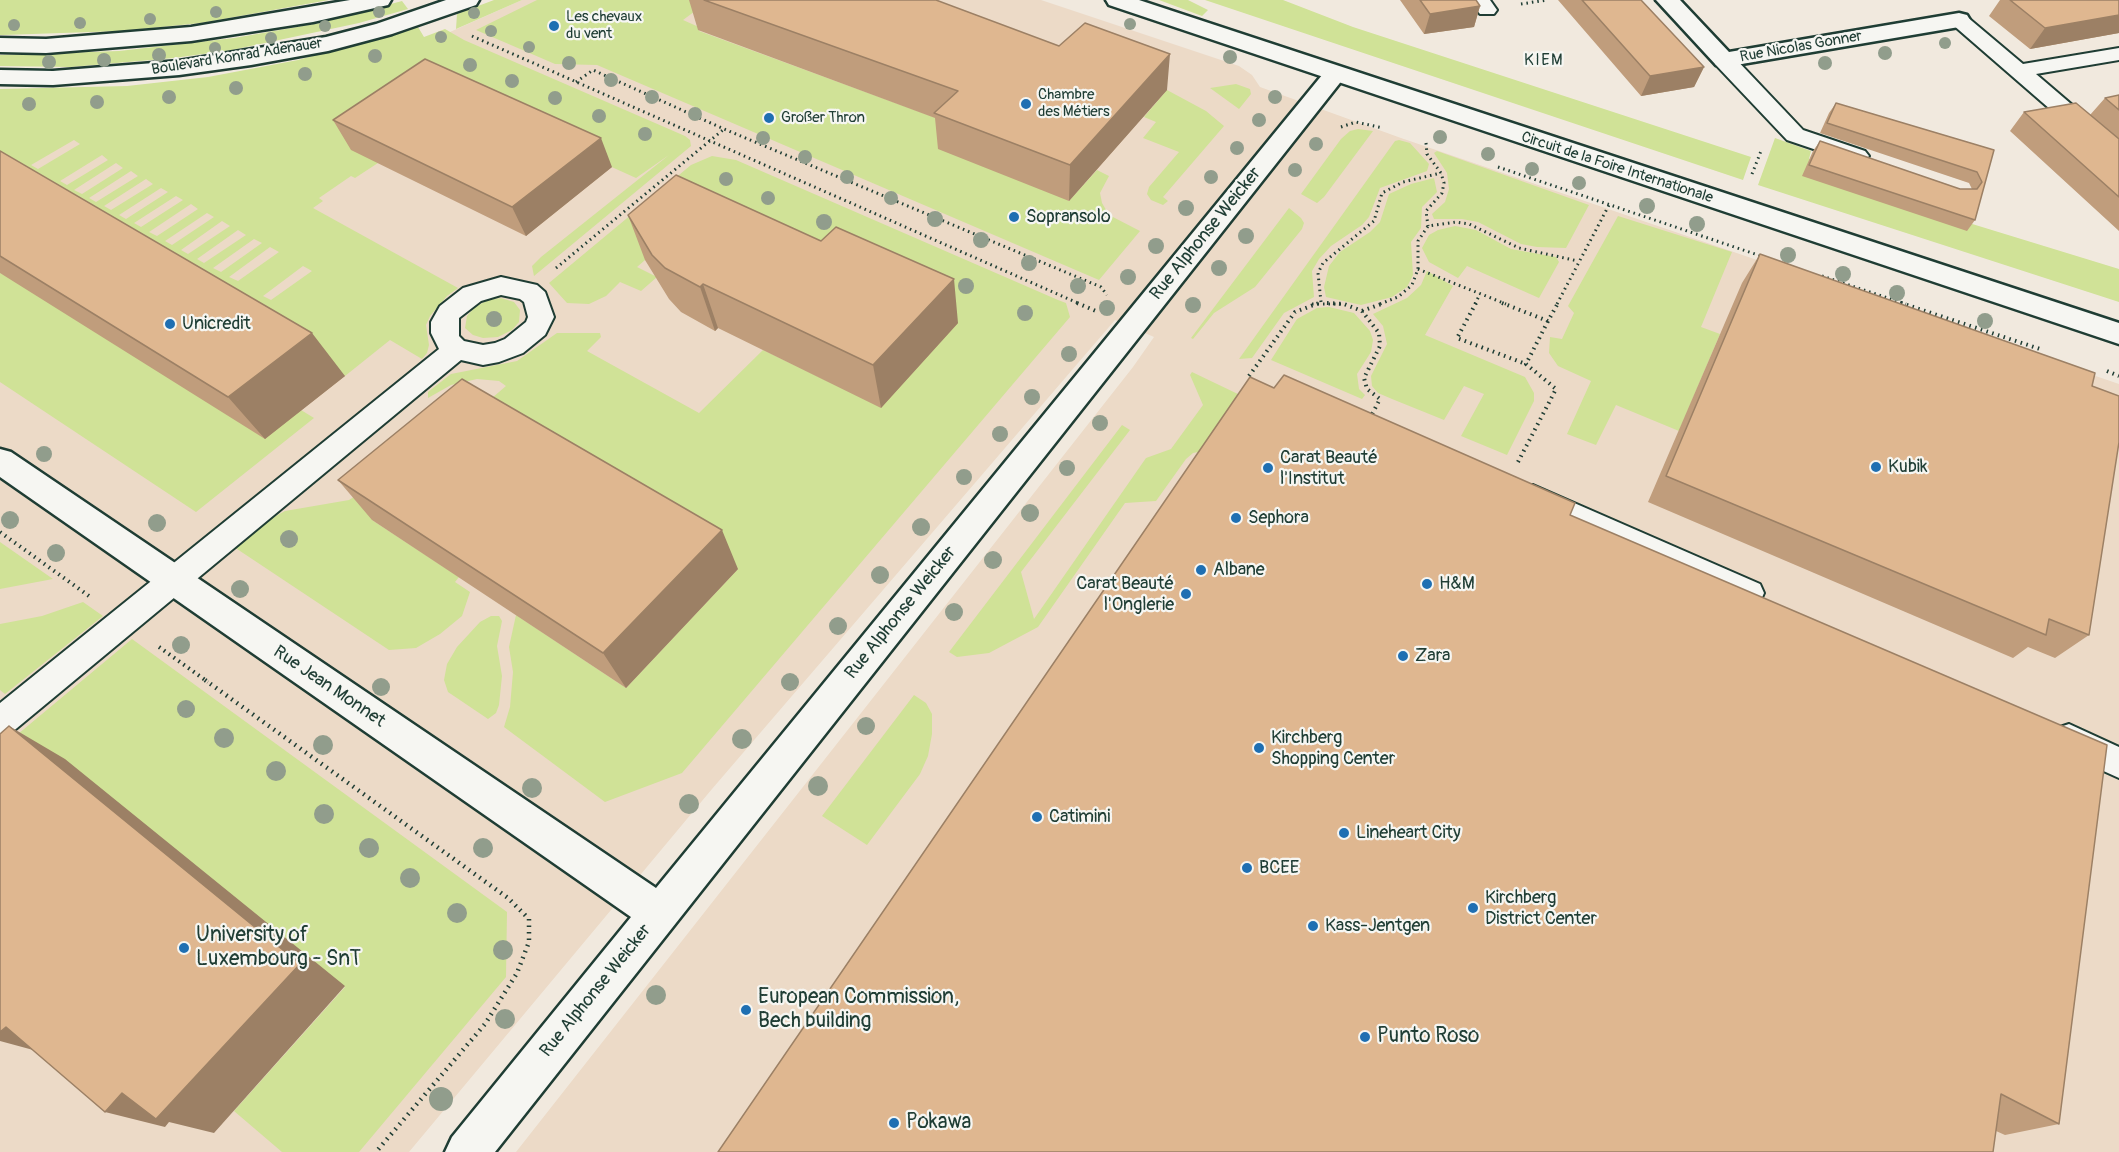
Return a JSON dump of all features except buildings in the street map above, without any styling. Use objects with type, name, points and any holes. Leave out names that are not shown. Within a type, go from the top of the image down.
[{"type":"street","name":"Boulevard Konrad Adenauer","points":[[0,45],[46,46],[191,34],[313,15],[380,0]]},
{"type":"street","name":"Boulevard Konrad Adenauer","points":[[0,77],[53,78],[179,68],[250,58],[362,35],[468,0]]},
{"type":"street","name":"Circuit de la Foire Internationale","points":[[1116,0],[2119,334]]},
{"type":"street","name":"Rue Nicolas Gonner","points":[[1667,0],[1724,60],[1959,20]]},
{"type":"street","name":"Rue Alphonse Weicker","points":[[467,1152],[1335,74]]},
{"type":"street","name":"Rue Jean Monnet","points":[[0,461],[659,913]]},
{"type":"lane","points":[[1959,20],[2119,157]]},
{"type":"lane","points":[[2018,71],[2119,54]]},
{"type":"lane","points":[[1724,60],[1795,135],[1883,165]]},
{"type":"lane","points":[[501,286],[528,291],[536,298],[541,317],[536,328],[527,338],[514,346],[491,353],[469,353],[456,349],[448,342],[444,333],[444,322],[459,302],[486,288],[501,286]]},
{"type":"lane","points":[[0,723],[456,349]]},
{"type":"lane","points":[[1506,484],[1774,604]]},
{"type":"lane","points":[[2049,729],[2119,763]]},
{"type":"path","points":[[465,33],[1131,327]]},
{"type":"path","points":[[576,82],[593,70],[724,129],[1101,287],[1131,327]]},
{"type":"path","points":[[1356,122],[1388,129]]},
{"type":"path","points":[[528,291],[724,129]]},
{"type":"path","points":[[1416,139],[1437,146]]},
{"type":"path","points":[[1362,311],[1398,297],[1412,285],[1418,269],[1418,241],[1428,226],[1426,212],[1442,193],[1441,173],[1427,154],[1426,143]]},
{"type":"path","points":[[1491,165],[1768,258]]},
{"type":"path","points":[[1321,302],[1318,273],[1323,263],[1331,254],[1374,221],[1382,193],[1403,182],[1441,173]]},
{"type":"path","points":[[1526,364],[1609,205]]},
{"type":"path","points":[[1428,226],[1455,222],[1469,224],[1519,248],[1578,261]]},
{"type":"path","points":[[1418,269],[1548,321]]},
{"type":"path","points":[[1813,273],[2051,353]]},
{"type":"path","points":[[1480,294],[1457,338],[1526,364],[1556,389],[1506,484]]},
{"type":"path","points":[[1249,376],[1295,312],[1307,305],[1321,302],[1344,304],[1362,311],[1379,333],[1380,346],[1364,378],[1367,389],[1380,399],[1367,423]]},
{"type":"path","points":[[2096,368],[2119,375]]},
{"type":"path","points":[[0,532],[508,898],[529,919],[530,942],[516,973],[485,1024],[376,1152]]},
{"type":"shaded area","points":[[522,0],[1041,0],[1239,66],[1252,75],[1260,87],[1401,138],[2119,384],[2119,1152],[516,1152],[1133,367],[1154,337],[1115,320],[712,789],[409,1152],[0,1152],[0,118],[396,56]]},
{"type":"green space","points":[[0,0],[329,0],[201,23],[121,31],[0,35]]},
{"type":"green space","points":[[494,0],[522,0],[456,29],[457,14]]},
{"type":"green space","points":[[537,0],[710,0],[683,20],[701,28],[699,31],[961,127],[1069,201],[1097,170],[1109,176],[1100,193],[1102,203],[1109,215],[1140,231],[1099,280],[597,65],[555,64],[476,30]]},
{"type":"green space","points":[[1159,0],[1188,0],[1208,10],[1202,16]]},
{"type":"green space","points":[[1205,0],[1283,0],[1353,27],[1751,157],[1743,180]]},
{"type":"green space","points":[[402,1],[408,9],[359,23],[232,50],[174,58],[71,67],[0,66],[0,55],[119,51],[234,38],[320,23]]},
{"type":"green space","points":[[418,27],[424,37],[445,29],[464,40],[685,136],[690,140],[691,146],[534,276],[532,266],[541,257],[669,155],[636,178],[439,89],[378,163],[355,178],[351,176],[319,198],[323,201],[313,208],[458,288],[447,296],[430,316],[426,325],[429,345],[422,359],[390,340],[345,376],[0,172],[0,89],[127,86],[208,77],[298,60]],"holes":[[[74,140],[80,144],[38,169],[31,165]],[[102,155],[108,160],[67,185],[60,181]],[[116,163],[123,168],[82,194],[74,190]],[[131,171],[138,176],[96,202],[89,198]],[[146,179],[153,184],[111,210],[104,206]],[[161,188],[168,192],[126,219],[119,215]],[[176,196],[183,200],[141,227],[134,223]],[[191,204],[198,209],[157,236],[149,232]],[[207,213],[214,217],[172,245],[165,241]],[[222,221],[230,226],[188,254],[181,250]],[[238,230],[246,235],[204,263],[197,259]],[[254,239],[262,243],[221,272],[213,268]],[[270,247],[279,252],[238,281],[229,277]],[[303,266],[312,271],[271,300],[263,296]]]},
{"type":"green space","points":[[1236,84],[1250,89],[1251,94],[1239,109],[1210,88]]},
{"type":"green space","points":[[1167,90],[1206,111],[1224,126],[1163,197],[1168,201],[1163,205],[1151,200],[1147,194],[1149,187],[1179,152],[1143,138],[1156,122],[1144,117]]},
{"type":"green space","points":[[1358,129],[1373,131],[1324,197],[1317,203],[1301,194],[1341,139],[1350,131]]},
{"type":"green space","points":[[1775,138],[1811,151],[1809,159],[1969,223],[2119,269],[2119,302],[1758,185]]},
{"type":"green space","points":[[1395,141],[1410,143],[1429,164],[1427,171],[1380,188],[1369,217],[1362,225],[1331,246],[1319,259],[1312,271],[1314,297],[1284,313],[1252,358],[1239,359]]},
{"type":"green space","points":[[1437,151],[1589,205],[1566,248],[1521,244],[1478,222],[1462,219],[1434,219],[1432,214],[1445,202],[1449,189],[1447,173],[1434,153]]},
{"type":"green space","points":[[712,156],[736,160],[1066,303],[1070,317],[682,773],[605,802],[504,727],[510,707],[513,672],[509,647],[516,615],[626,688],[738,569],[372,520],[459,577],[455,582],[470,592],[462,616],[440,634],[416,648],[389,650],[234,547],[259,525],[285,511],[349,500],[375,483],[464,422],[506,386],[499,381],[477,379],[451,385],[428,398],[428,392],[451,374],[517,361],[557,333],[600,333],[601,337],[587,351],[699,413],[763,350],[881,407],[691,220],[637,267],[657,277],[641,291],[620,282],[606,296],[589,304],[567,303],[549,283],[691,165]]},
{"type":"green space","points":[[1434,178],[1437,192],[1422,207],[1421,228],[1411,242],[1413,275],[1407,287],[1392,297],[1361,305],[1326,297],[1324,287],[1329,266],[1340,252],[1370,232],[1380,222],[1389,194],[1411,184]]},
{"type":"green space","points":[[1289,208],[1301,218],[1304,223],[1302,229],[1255,287],[1214,313],[1193,339],[1191,338]]},
{"type":"green space","points":[[1618,216],[1732,252],[1701,327],[1720,334],[1679,431],[1616,405],[1596,445],[1567,434],[1591,381],[1558,366],[1549,353],[1550,337],[1562,339],[1574,313],[1568,306]]},
{"type":"green space","points":[[1455,226],[1476,230],[1511,249],[1556,257],[1559,262],[1539,298],[1467,266],[1458,278],[1429,262],[1422,248],[1429,235]]},
{"type":"green space","points":[[1427,271],[1453,286],[1425,335],[1525,377],[1534,393],[1534,401],[1507,455],[1461,436],[1484,394],[1464,386],[1444,420],[1378,393],[1372,386],[1371,376],[1387,344],[1383,326],[1373,314],[1407,298],[1421,285]]},
{"type":"green space","points":[[0,273],[301,410],[314,418],[196,512],[0,382]]},
{"type":"green space","points":[[501,298],[514,302],[520,310],[519,322],[512,330],[498,337],[483,338],[473,335],[465,328],[467,316],[475,307],[488,300]]},
{"type":"green space","points":[[1329,307],[1354,313],[1370,331],[1373,340],[1371,352],[1357,374],[1359,389],[1365,395],[1362,399],[1271,360],[1297,319],[1317,308]]},
{"type":"green space","points":[[1192,372],[1240,395],[1203,451],[1193,453],[1186,459],[1156,501],[1125,503],[1038,627],[989,653],[957,657],[949,652],[1122,425],[1130,430],[1021,572],[1034,619],[1146,458],[1171,449],[1203,405],[1190,375]]},
{"type":"green space","points":[[0,542],[53,579],[0,589]]},
{"type":"green space","points":[[83,602],[103,616],[5,694],[0,690],[0,624],[42,616]]},
{"type":"green space","points":[[491,616],[499,616],[502,621],[497,646],[502,676],[499,705],[496,713],[488,719],[448,692],[444,680],[447,664],[457,647],[480,622]]},
{"type":"green space","points":[[132,639],[507,912],[506,977],[359,1152],[282,1152],[234,1111],[345,987],[0,749]]},
{"type":"green space","points":[[914,695],[926,703],[932,714],[932,734],[928,756],[920,774],[867,845],[822,816]]},
{"type":"place","name":"Les chevaux du vent","points":[[554,26]]},
{"type":"place","name":"Chambre des Métiers","points":[[1026,104]]},
{"type":"place","name":"Großer Thron","points":[[769,118]]},
{"type":"place","name":"Sopransolo","points":[[1014,217]]},
{"type":"place","name":"Unicredit","points":[[170,324]]},
{"type":"place","name":"Kubik","points":[[1876,467]]},
{"type":"place","name":"Carat Beauté l'Institut","points":[[1268,468]]},
{"type":"place","name":"Sephora","points":[[1236,518]]},
{"type":"place","name":"Albane","points":[[1201,570]]},
{"type":"place","name":"H&M","points":[[1427,584]]},
{"type":"place","name":"Carat Beauté l'Onglerie","points":[[1186,594]]},
{"type":"place","name":"Zara","points":[[1403,656]]},
{"type":"place","name":"Kirchberg Shopping Center","points":[[1259,748]]},
{"type":"place","name":"Catimini","points":[[1037,817]]},
{"type":"place","name":"Lineheart City","points":[[1344,833]]},
{"type":"place","name":"BCEE","points":[[1247,868]]},
{"type":"place","name":"Kirchberg District Center","points":[[1473,908]]},
{"type":"place","name":"Kass-Jentgen","points":[[1313,926]]},
{"type":"place","name":"University of Luxembourg - SnT","points":[[184,948]]},
{"type":"place","name":"European Commission, Bech building","points":[[746,1010]]},
{"type":"place","name":"Punto Roso","points":[[1365,1037]]},
{"type":"place","name":"Pokawa","points":[[894,1123]]},
{"type":"district","name":"KIEM","points":[[1544,61]]}]
